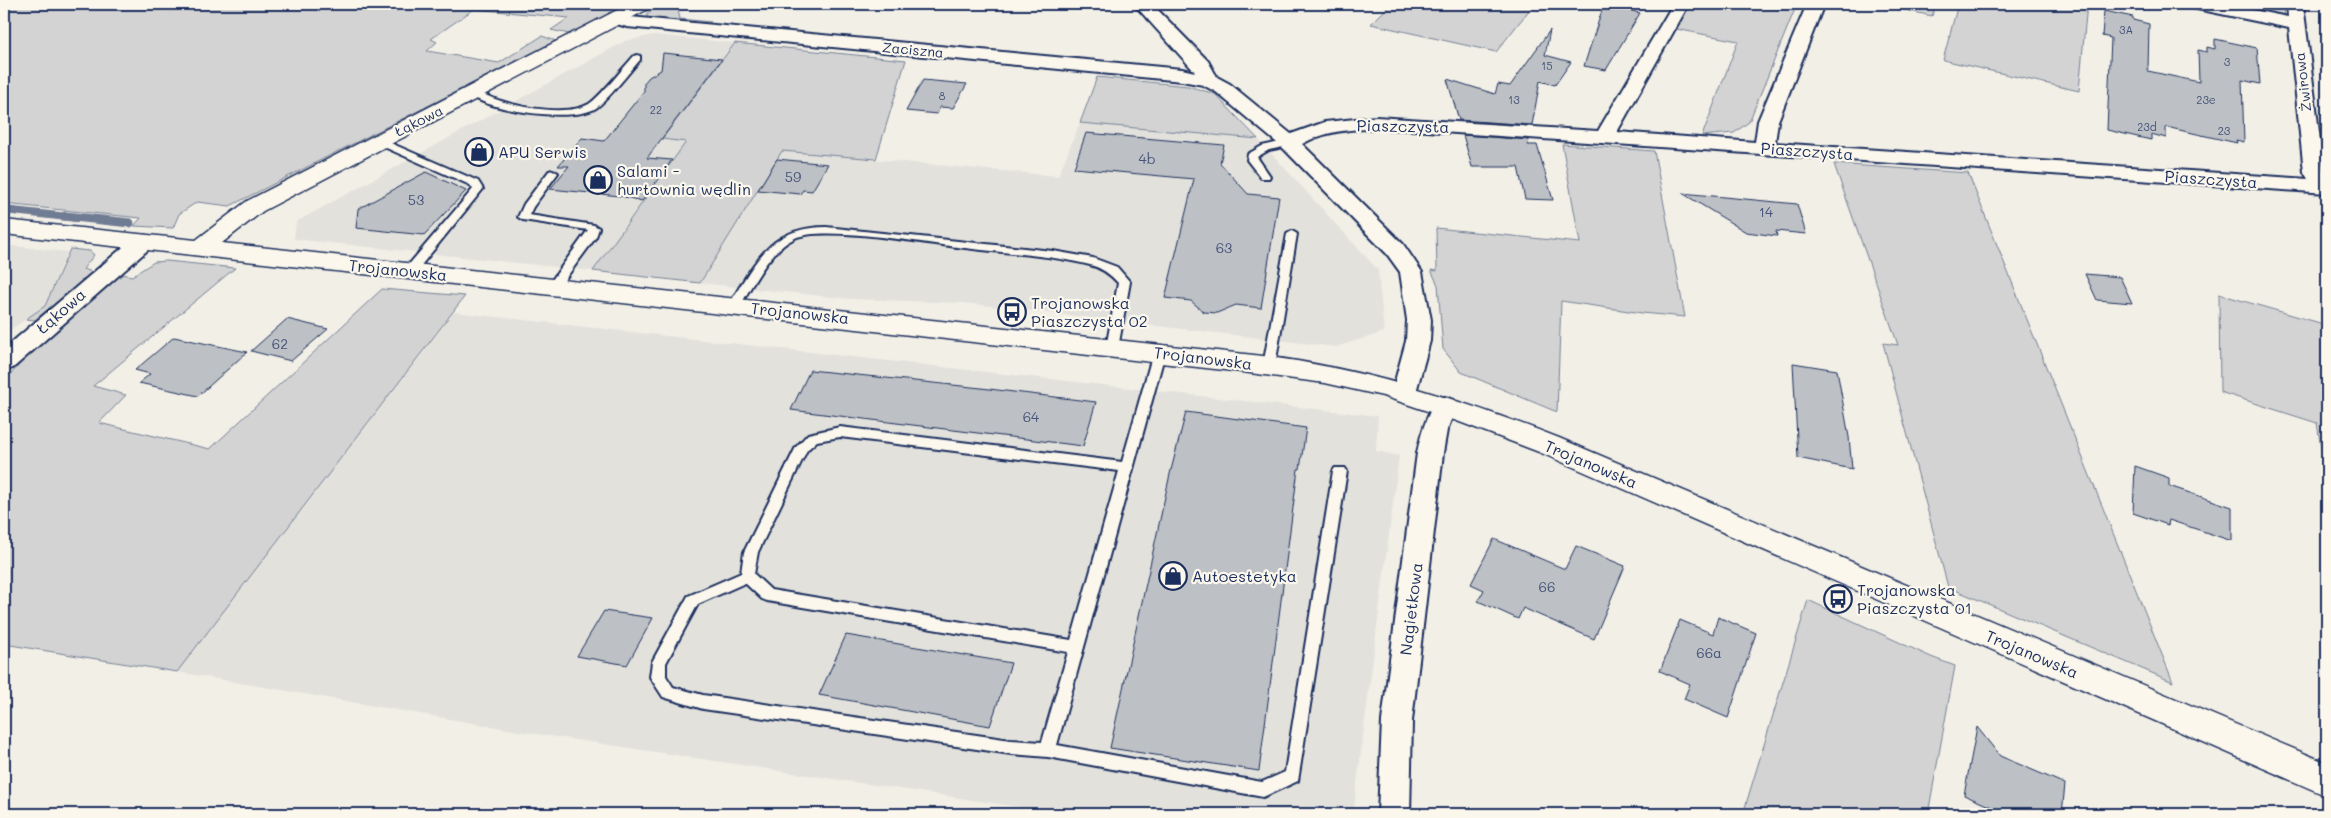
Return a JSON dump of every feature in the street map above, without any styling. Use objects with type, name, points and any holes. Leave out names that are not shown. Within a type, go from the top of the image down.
[{"type":"street","name":"Łąkowa","points":[[201,248],[255,206],[643,4]]},
{"type":"street","points":[[1143,4],[1201,65],[1210,81],[1223,88],[1290,143],[1395,249],[1411,272],[1419,320],[1418,341],[1404,392]]},
{"type":"street","points":[[1604,137],[1681,4]]},
{"type":"street","points":[[1764,147],[1768,121],[1816,4]]},
{"type":"street","points":[[2197,4],[2296,24]]},
{"type":"street","name":"Żwirowa","points":[[2295,4],[2314,172],[2325,187]]},
{"type":"street","name":"Zaciszna","points":[[616,18],[626,22],[1182,75],[1210,81]]},
{"type":"street","name":"Piaszczysta","points":[[1290,143],[1314,131],[1378,122],[2325,187]]},
{"type":"street","name":"Trojanowska","points":[[4,227],[1159,352],[1325,374],[1404,392],[1479,417],[1558,449],[2327,780]]},
{"type":"street","name":"Łąkowa","points":[[4,362],[143,242]]},
{"type":"street","name":"Nagietkowa","points":[[1394,814],[1397,722],[1430,453],[1434,430],[1445,406]]},
{"type":"lane","points":[[472,93],[481,98],[538,112],[584,110],[593,106],[637,58]]},
{"type":"lane","points":[[379,142],[474,184],[478,189],[410,271]]},
{"type":"lane","points":[[1265,176],[1252,160],[1252,156],[1266,148],[1290,143]]},
{"type":"lane","points":[[553,173],[528,206],[524,217],[594,228],[592,235],[553,287]]},
{"type":"lane","points":[[734,306],[766,259],[782,241],[800,232],[831,230],[1054,254],[1093,262],[1113,270],[1124,282],[1112,348]]},
{"type":"lane","points":[[1269,366],[1292,234]]},
{"type":"lane","points":[[1048,750],[1075,647],[1159,352]]},
{"type":"lane","points":[[747,576],[751,552],[802,447],[813,437],[840,432],[1126,467]]},
{"type":"lane","points":[[747,576],[693,600],[659,662],[658,677],[668,692],[703,702],[1011,747],[1048,750],[1263,790],[1292,776],[1340,471]]},
{"type":"lane","points":[[747,576],[767,595],[1075,647]]},
{"type":"shaded area","points":[[4,4],[628,4],[569,34],[551,30],[569,18],[474,9],[431,39],[437,42],[427,51],[499,63],[542,36],[556,41],[230,206],[197,202],[179,214],[173,228],[134,226],[141,218],[4,204]]},
{"type":"shaded area","points":[[665,4],[690,4],[678,10],[680,19],[711,22],[704,25],[652,21],[647,18],[647,13]]},
{"type":"shaded area","points":[[1391,4],[1534,4],[1496,52],[1371,24]]},
{"type":"shaded area","points":[[1690,4],[1797,4],[1749,122],[1734,133],[1702,136],[1738,41],[1676,29]]},
{"type":"shaded area","points":[[1878,4],[1936,4],[1932,16]]},
{"type":"shaded area","points":[[1958,4],[2087,4],[2079,91],[1943,60]]},
{"type":"shaded area","points":[[2211,4],[2283,4],[2284,19]]},
{"type":"shaded area","points":[[654,35],[735,43],[662,138],[687,141],[593,271],[294,239],[296,222],[625,41]]},
{"type":"shaded area","points":[[735,43],[906,60],[876,159],[782,151],[700,283],[593,271],[686,142],[662,139]]},
{"type":"shaded area","points":[[1097,77],[1188,86],[1215,94],[1258,139],[1080,123]]},
{"type":"shaded area","points":[[1080,123],[1258,139],[1378,270],[1384,332],[1336,347],[964,303],[850,299],[700,283],[782,151],[1058,176]]},
{"type":"shaded area","points":[[1562,144],[1654,151],[1685,317],[1642,313],[1561,301],[1557,412],[1461,372],[1443,349],[1438,285],[1431,270],[1437,271],[1436,228],[1580,243]]},
{"type":"shaded area","points":[[1834,164],[1968,173],[2173,682],[1948,587],[1883,343],[1898,345]]},
{"type":"shaded area","points":[[4,245],[67,252],[45,306],[4,334]]},
{"type":"shaded area","points":[[70,249],[90,251],[94,255],[83,269],[93,272],[35,320],[26,319],[45,306]]},
{"type":"shaded area","points":[[167,261],[235,268],[93,386],[126,395],[99,423],[210,449],[382,289],[465,296],[177,672],[4,644],[4,381],[42,341],[121,274],[132,276],[154,262]]},
{"type":"shaded area","points":[[2219,294],[2327,325],[2327,468],[2324,467],[2317,423],[2220,392]]},
{"type":"shaded area","points":[[454,312],[1378,416],[1376,451],[1399,456],[1353,814],[1066,814],[530,733],[177,672]]},
{"type":"shaded area","points":[[1808,600],[1931,657],[1955,666],[1928,814],[1743,814]]},
{"type":"building","points":[[1604,4],[1640,13],[1606,70],[1584,66]]},
{"type":"building","points":[[2104,11],[2133,17],[2133,20],[2149,24],[2148,71],[2199,82],[2198,50],[2207,52],[2207,47],[2215,49],[2215,39],[2257,48],[2260,84],[2242,80],[2244,142],[2236,140],[2237,143],[2166,127],[2166,138],[2151,134],[2151,140],[2107,130],[2111,38],[2102,36]]},
{"type":"building","points":[[1550,30],[1545,55],[1571,62],[1555,85],[1540,81],[1532,125],[1459,120],[1447,79],[1495,94],[1498,84],[1510,86]]},
{"type":"building","points":[[663,53],[722,59],[647,158],[672,160],[642,201],[620,196],[550,189],[569,166],[558,166],[582,138],[604,141],[644,91],[644,83],[649,77],[661,70]]},
{"type":"building","points":[[923,80],[967,84],[953,108],[940,107],[937,114],[906,111]]},
{"type":"building","points":[[1086,133],[1224,145],[1220,163],[1248,194],[1279,197],[1261,308],[1236,305],[1217,313],[1204,312],[1191,301],[1165,298],[1194,179],[1074,168]]},
{"type":"building","points":[[1463,135],[1529,140],[1528,145],[1537,145],[1553,200],[1525,199],[1518,167],[1472,167]]},
{"type":"building","points":[[777,159],[828,164],[812,191],[803,190],[800,194],[758,190]]},
{"type":"building","points":[[426,172],[466,191],[424,235],[356,228],[358,209]]},
{"type":"building","points":[[1682,193],[1797,204],[1806,234],[1776,231],[1777,236],[1746,232]]},
{"type":"building","points":[[2085,274],[2120,277],[2132,303],[2097,300]]},
{"type":"building","points":[[287,319],[328,329],[291,361],[251,351]]},
{"type":"building","points":[[174,337],[247,352],[198,396],[139,383],[150,374],[135,370]]},
{"type":"building","points":[[1793,363],[1837,370],[1849,437],[1852,469],[1798,458]]},
{"type":"building","points":[[810,370],[1096,402],[1083,446],[791,410]]},
{"type":"building","points":[[1186,412],[1306,428],[1300,469],[1298,469],[1259,771],[1110,748],[1170,474]]},
{"type":"building","points":[[2135,466],[2169,478],[2169,486],[2232,507],[2232,541],[2169,520],[2168,525],[2133,513]]},
{"type":"building","points":[[1494,539],[1565,569],[1576,546],[1625,566],[1594,639],[1523,608],[1518,619],[1478,601],[1484,590],[1471,584]]},
{"type":"building","points":[[604,611],[653,618],[627,665],[577,656]]},
{"type":"building","points":[[1718,617],[1756,633],[1728,718],[1684,699],[1690,684],[1660,671],[1680,620],[1713,634]]},
{"type":"building","points":[[846,635],[1011,663],[990,726],[819,695]]},
{"type":"building","points":[[1977,727],[2000,756],[2065,784],[2062,814],[2007,814],[1964,795]]},
{"type":"waterway","points":[[4,210],[77,218]]},
{"type":"waterway","points":[[65,216],[130,223]]},
{"type":"place","name":"APU Serwis","points":[[479,152]]},
{"type":"place","name":"Salami - hurtownia wędlin","points":[[598,180]]},
{"type":"place","name":"Trojanowska Piaszczysta 02","points":[[1012,312]]},
{"type":"place","name":"Autoestetyka","points":[[1173,576]]},
{"type":"place","name":"Trojanowska Piaszczysta 01","points":[[1838,599]]}]
